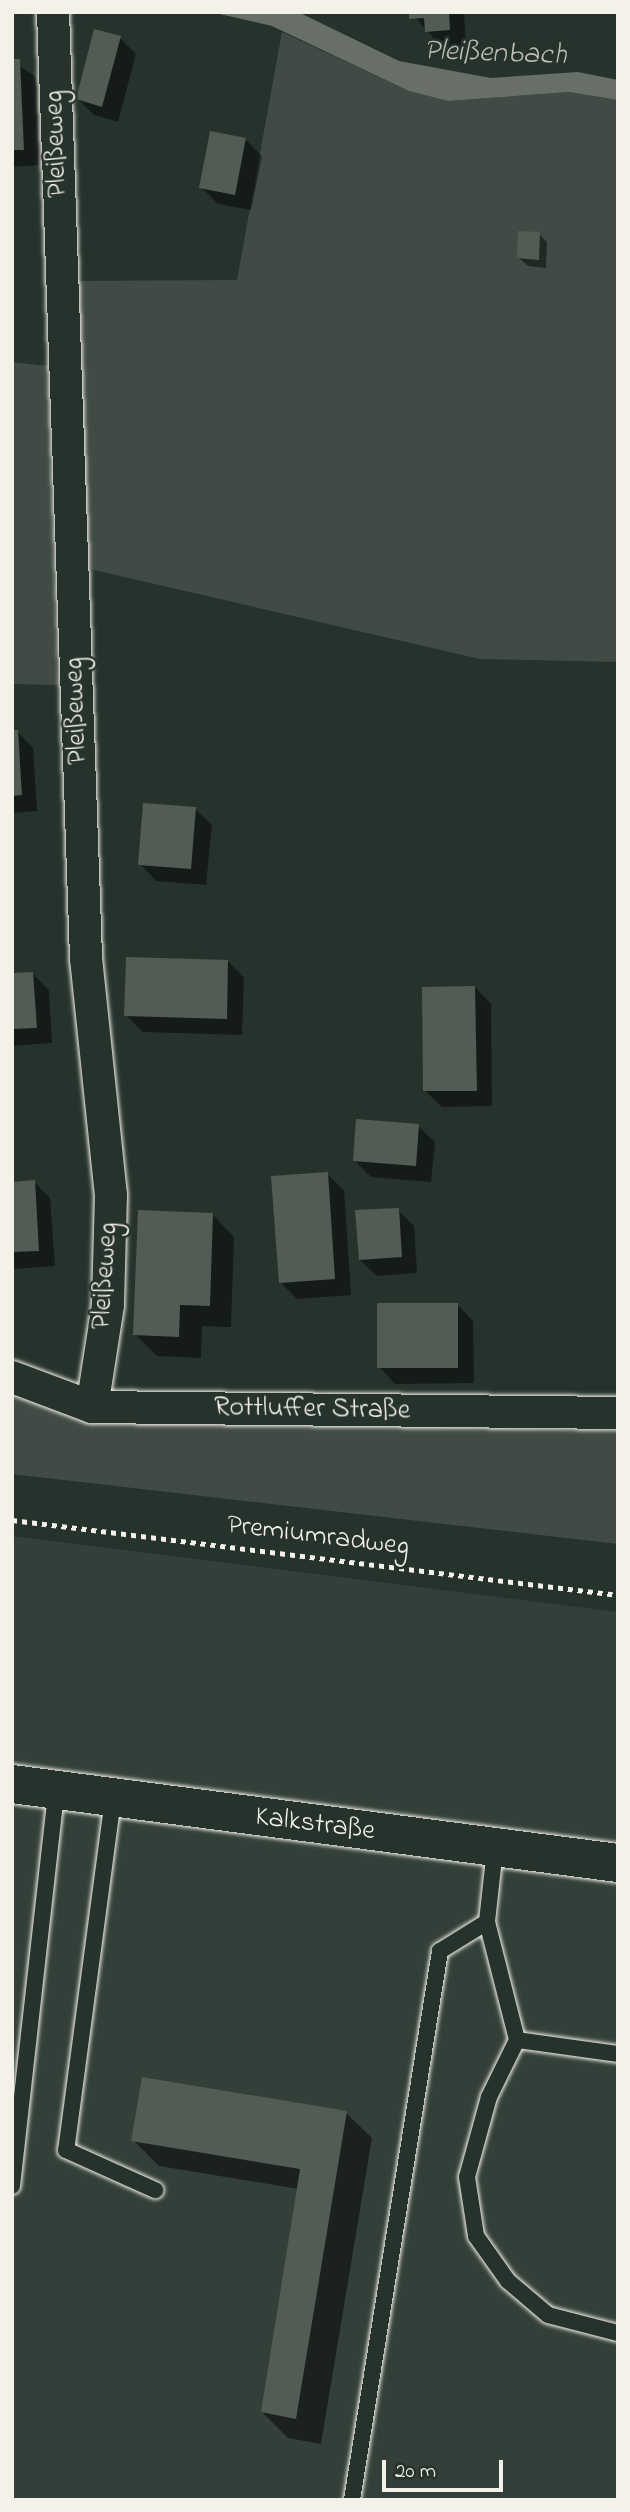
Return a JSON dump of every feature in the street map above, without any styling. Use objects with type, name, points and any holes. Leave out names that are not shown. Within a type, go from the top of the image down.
[{"type":"main road","name":"Kalkstraße","points":[[12,1784],[618,1863]]},
{"type":"street","name":"Pleißeweg","points":[[53,14],[86,958],[111,1195],[108,1305],[92,1407]]},
{"type":"street","name":"Rottluffer Straße","points":[[12,1377],[92,1407],[618,1413]]},
{"type":"lane","points":[[12,2186],[56,1791]]},
{"type":"lane","points":[[113,1799],[66,2150],[155,2190]]},
{"type":"lane","points":[[495,1849],[487,1922],[517,2040],[489,2097],[467,2177],[476,2236],[508,2281],[548,2315],[618,2333]]},
{"type":"lane","points":[[352,2500],[440,1951],[487,1922]]},
{"type":"lane","points":[[517,2040],[618,2054]]},
{"type":"path","name":"Premiumradweg","points":[[12,1520],[618,1595]]},
{"type":"shaded area","points":[[211,12],[298,12],[399,61],[491,78],[578,72],[618,80],[618,100],[569,92],[448,101],[409,91],[272,26]]},
{"type":"shaded area","points":[[282,32],[409,91],[448,101],[569,92],[618,100],[618,662],[480,659],[81,567],[71,281],[237,280]]},
{"type":"shaded area","points":[[12,362],[48,366],[57,685],[12,684]]},
{"type":"shaded area","points":[[12,1391],[87,1420],[618,1431],[618,1544],[12,1474]]},
{"type":"shaded area","points":[[12,1536],[618,1612],[618,2500],[12,2500]]},
{"type":"building","points":[[409,12],[449,12],[450,30],[425,32],[424,18],[409,19]]},
{"type":"building","points":[[94,29],[121,36],[102,107],[76,99]]},
{"type":"building","points":[[12,59],[20,59],[24,150],[12,150]]},
{"type":"building","points":[[210,131],[246,138],[235,195],[199,188]]},
{"type":"building","points":[[518,231],[540,232],[539,260],[517,258]]},
{"type":"building","points":[[12,730],[18,730],[22,795],[12,796]]},
{"type":"building","points":[[143,803],[196,807],[191,869],[138,865]]},
{"type":"building","points":[[126,957],[228,960],[227,1019],[124,1016]]},
{"type":"building","points":[[33,972],[37,1028],[12,1029],[12,973]]},
{"type":"building","points":[[475,986],[477,1091],[423,1091],[422,987]]},
{"type":"building","points":[[356,1119],[419,1124],[416,1166],[353,1161]]},
{"type":"building","points":[[328,1172],[335,1279],[279,1283],[271,1176]]},
{"type":"building","points":[[35,1180],[39,1251],[12,1252],[12,1182]]},
{"type":"building","points":[[399,1208],[402,1257],[359,1260],[355,1210]]},
{"type":"building","points":[[138,1210],[213,1213],[210,1306],[180,1305],[179,1337],[133,1335]]},
{"type":"building","points":[[377,1303],[458,1303],[458,1368],[377,1368]]},
{"type":"building","points":[[142,2077],[347,2111],[296,2419],[261,2412],[300,2169],[131,2141]]},
{"type":"water label","name":"Pleißenbach","points":[[495,54]]}]
